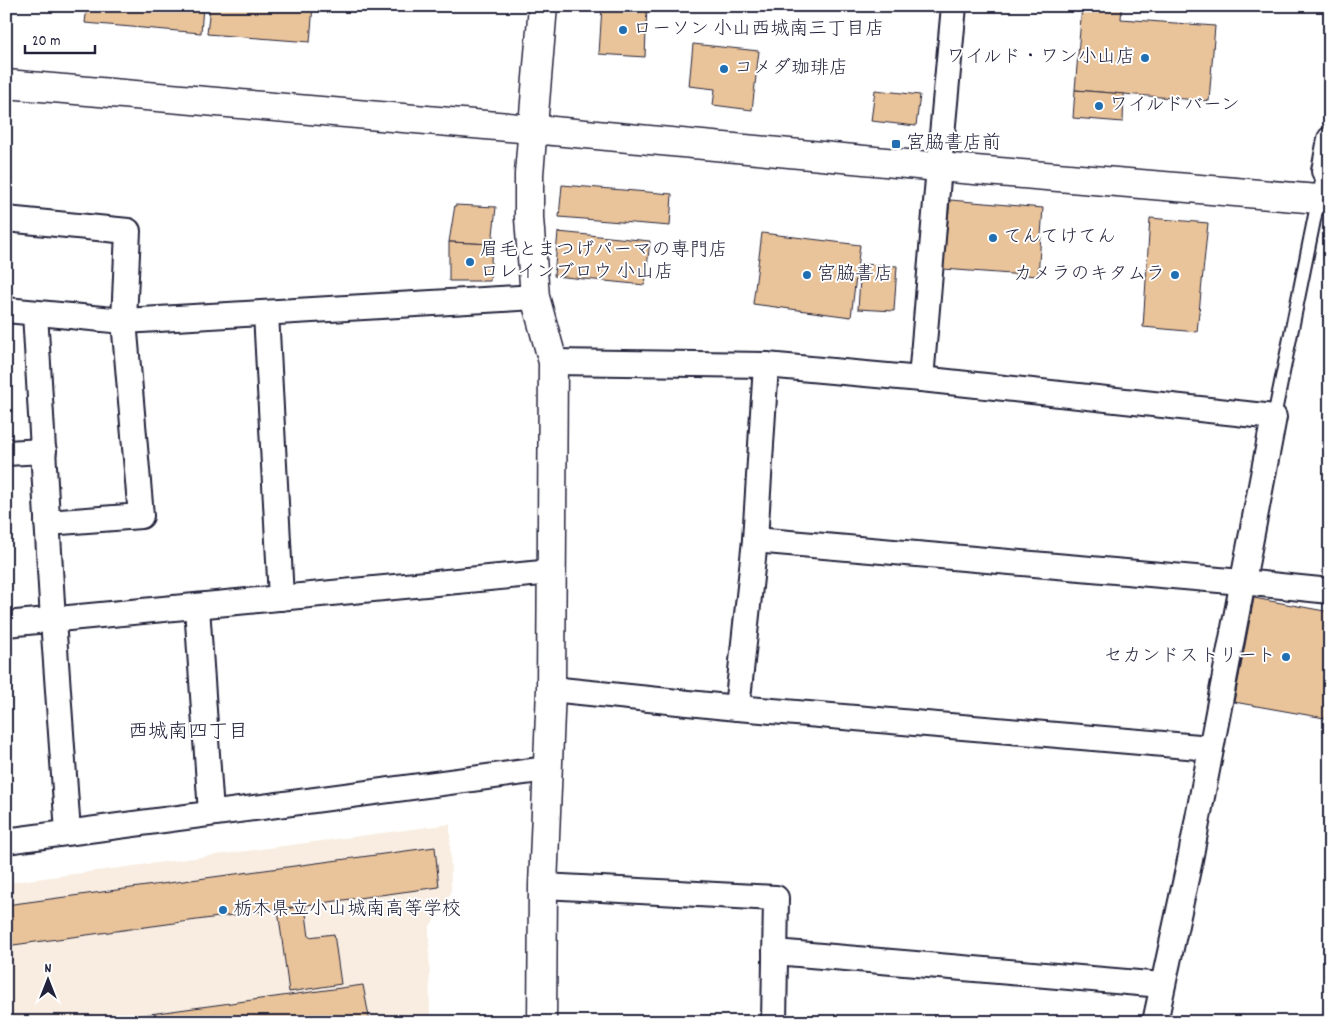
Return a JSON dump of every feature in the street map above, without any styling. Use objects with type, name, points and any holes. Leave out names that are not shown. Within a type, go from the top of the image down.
[{"type":"street","points":[[542,1022],[547,769],[551,689],[553,362],[535,297],[529,218],[529,174],[543,6]]},
{"type":"street","points":[[921,378],[954,6]]},
{"type":"street","points":[[6,84],[532,129],[939,167],[1325,199]]},
{"type":"street","points":[[1324,171],[1330,139]]},
{"type":"street","points":[[6,219],[128,231],[124,321],[141,516],[47,523]]},
{"type":"street","points":[[6,310],[124,321],[535,297]]},
{"type":"street","points":[[266,312],[281,598]]},
{"type":"street","points":[[35,313],[53,620],[68,832]]},
{"type":"street","points":[[553,362],[766,365],[921,378],[1274,417],[1190,860],[1155,1022]]},
{"type":"street","points":[[737,708],[755,540],[766,365]]},
{"type":"street","points":[[6,453],[44,451]]},
{"type":"street","points":[[755,540],[1242,582],[1330,592]]},
{"type":"street","points":[[6,624],[552,572]]},
{"type":"street","points":[[197,606],[211,813]]},
{"type":"street","points":[[551,689],[737,708],[1211,748]]},
{"type":"street","points":[[6,841],[547,769]]},
{"type":"street","points":[[544,886],[776,898],[774,1022]]},
{"type":"street","points":[[775,952],[1162,986]]},
{"type":"lane","points":[[1274,417],[1325,199],[1324,171]]},
{"type":"shaded area","name":"栃木県立小山城南高等学校","points":[[450,824],[451,893],[429,928],[430,1022],[6,1022],[6,883]]},
{"type":"building","points":[[87,6],[203,6],[201,33],[85,23]]},
{"type":"building","points":[[210,6],[313,6],[310,42],[207,34]]},
{"type":"building","name":"ローソン 小山西城南三丁目店","points":[[602,6],[647,6],[645,57],[599,54]]},
{"type":"building","name":"ワイルド・ワン小山店","points":[[1082,6],[1122,6],[1121,19],[1215,26],[1209,101],[1075,90]]},
{"type":"building","name":"コメダ珈琲店","points":[[693,44],[759,51],[752,110],[713,105],[715,89],[689,86]]},
{"type":"building","points":[[875,90],[920,95],[916,126],[871,121]]},
{"type":"building","name":"ワイルドバーン","points":[[1075,90],[1124,94],[1123,122],[1073,118]]},
{"type":"building","points":[[562,185],[672,194],[670,226],[559,217]]},
{"type":"building","name":"てんてけてん","points":[[950,200],[1043,208],[1038,276],[943,269]]},
{"type":"building","points":[[455,205],[496,207],[492,244],[449,242]]},
{"type":"building","name":"カメラのキタムラ","points":[[1150,218],[1208,223],[1197,332],[1143,327]]},
{"type":"building","points":[[558,232],[650,241],[645,285],[554,276]]},
{"type":"building","name":"宮脇書店","points":[[762,233],[860,245],[851,317],[753,304]]},
{"type":"building","name":"眉毛とまつげパーマの専門店 ロレインブロウ 小山店","points":[[449,242],[492,244],[490,281],[449,281]]},
{"type":"building","points":[[861,264],[897,266],[894,311],[858,309]]},
{"type":"building","name":"セカンドストリート","points":[[1254,598],[1330,612],[1330,719],[1234,702]]},
{"type":"building","points":[[435,847],[439,887],[6,946],[6,905]]},
{"type":"building","points":[[305,906],[309,937],[334,934],[341,984],[289,992],[278,910]]},
{"type":"building","points":[[363,985],[370,1022],[91,1022]]},
{"type":"place","name":"ローソン 小山西城南三丁目店","points":[[623,30]]},
{"type":"place","name":"ワイルド・ワン小山店","points":[[1145,58]]},
{"type":"place","name":"コメダ珈琲店","points":[[724,69]]},
{"type":"place","name":"ワイルドバーン","points":[[1099,106]]},
{"type":"place","name":"宮脇書店前","points":[[896,144]]},
{"type":"place","name":"てんてけてん","points":[[993,238]]},
{"type":"place","name":"眉毛とまつげパーマの専門店 ロレインブロウ 小山店","points":[[470,262]]},
{"type":"place","name":"宮脇書店","points":[[807,275]]},
{"type":"place","name":"カメラのキタムラ","points":[[1175,275]]},
{"type":"place","name":"セカンドストリート","points":[[1286,657]]},
{"type":"place","name":"栃木県立小山城南高等学校","points":[[223,910]]},
{"type":"district","name":"西城南四丁目","points":[[188,733]]}]
